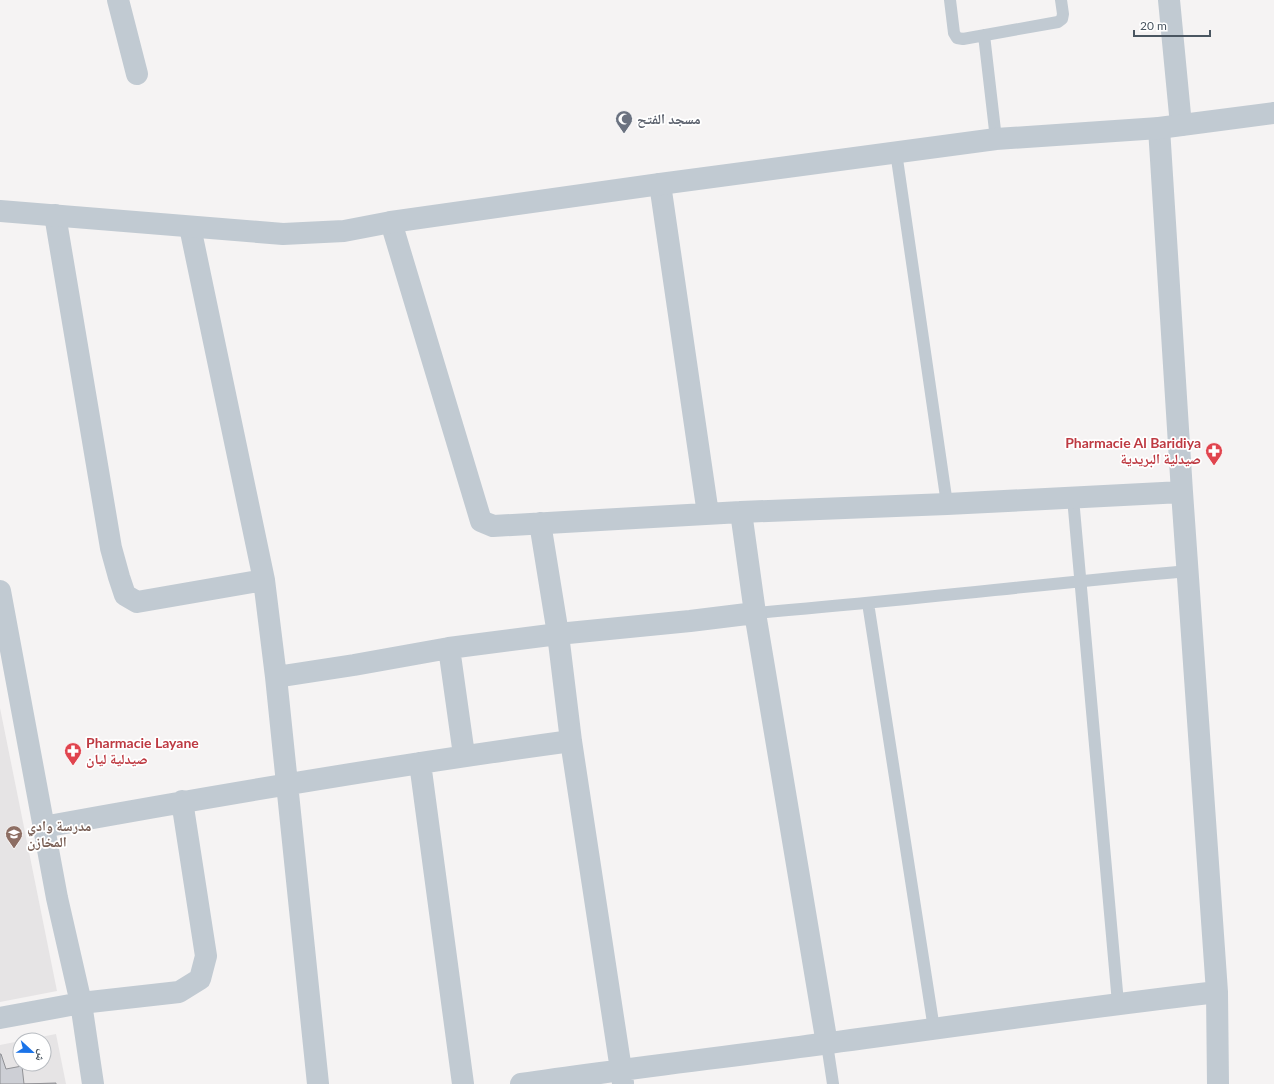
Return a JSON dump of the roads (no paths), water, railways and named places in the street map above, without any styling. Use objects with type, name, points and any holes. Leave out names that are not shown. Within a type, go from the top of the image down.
[{"type":"street","points":[[118,0],[137,74]]},
{"type":"street","points":[[1169,0],[1182,125]]},
{"type":"street","points":[[0,211],[190,228],[283,234],[344,231],[391,222],[660,184],[996,139],[1159,128],[1274,114]]},
{"type":"street","points":[[1159,128],[1182,492],[1217,992],[1218,1084]]},
{"type":"street","points":[[660,184],[708,514]]},
{"type":"street","points":[[55,215],[111,548],[125,595],[136,602],[264,580]]},
{"type":"street","points":[[391,222],[481,521],[493,526],[741,512],[947,504],[1182,492]]},
{"type":"street","points":[[190,228],[264,580],[276,677],[318,1084]]},
{"type":"street","points":[[741,512],[755,613],[827,1044]]},
{"type":"street","points":[[540,523],[558,634],[571,741],[622,1076]]},
{"type":"street","points":[[0,591],[43,827],[80,1004],[93,1084]]},
{"type":"street","points":[[276,677],[449,648],[558,634],[755,613]]},
{"type":"street","points":[[449,648],[464,756]]},
{"type":"street","points":[[43,827],[286,784],[571,741]]},
{"type":"street","points":[[420,763],[463,1084]]},
{"type":"street","points":[[0,1018],[80,1004],[178,992],[200,979],[206,956],[182,802]]},
{"type":"street","points":[[521,1084],[622,1076],[827,1044],[1118,1003],[1217,992]]},
{"type":"lane","points":[[950,0],[954,33],[957,38],[963,39],[1058,22],[1062,19],[1063,14],[1061,0]]},
{"type":"lane","points":[[984,35],[996,139]]},
{"type":"lane","points":[[896,152],[947,504]]},
{"type":"lane","points":[[1073,498],[1118,1003]]},
{"type":"lane","points":[[755,613],[1080,581],[1188,572]]},
{"type":"lane","points":[[868,603],[934,1029]]},
{"type":"lane","points":[[827,1044],[833,1084]]},
{"type":"place","name":"مسجد الفتح","points":[[624,134]]},
{"type":"place","name":"Pharmacie Al Baridiya صيدلية البريدية","points":[[1214,466]]},
{"type":"place","name":"Pharmacie Layane صيدلية ليان","points":[[73,766]]},
{"type":"place","name":"مدرسة وادي المخازن","points":[[14,849]]}]
